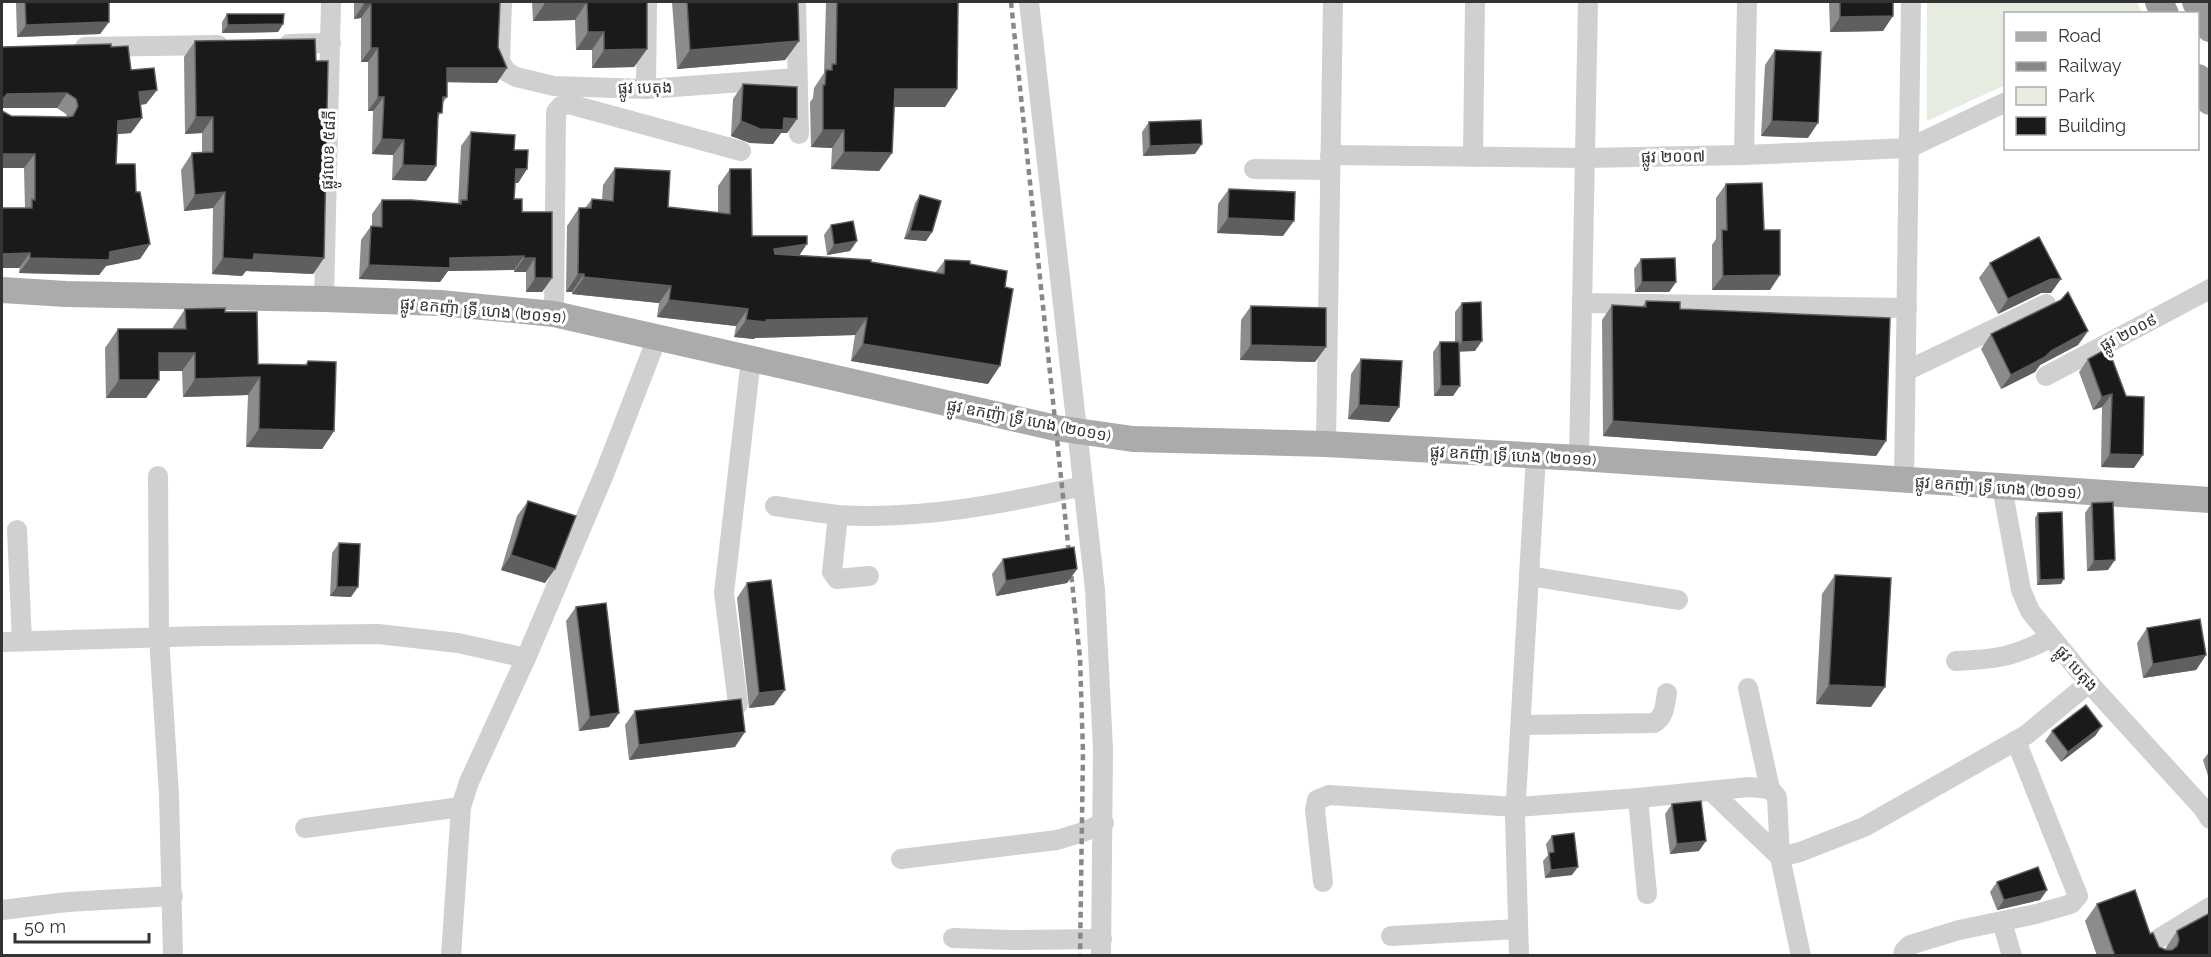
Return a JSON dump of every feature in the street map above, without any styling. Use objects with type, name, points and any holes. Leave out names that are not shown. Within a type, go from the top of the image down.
[{"type":"highway","points":[[2196,2],[2210,28]]},
{"type":"highway","points":[[2199,80],[2210,101]]},
{"type":"main road","name":"ផ្លូវ ឧកញ៉ា ទ្រី ហេង (២០១១)","points":[[2,290],[66,294],[440,303],[554,314],[1077,432],[1133,439],[1326,444],[1579,458],[2210,500]]},
{"type":"street","name":"ផ្លូវលេខ ៥៨ភី","points":[[324,299],[331,2]]},
{"type":"street","name":"ផ្លូវ បេតុង","points":[[502,2],[500,62],[507,72],[516,77],[554,86],[646,89],[797,78]]},
{"type":"street","points":[[646,89],[647,2]]},
{"type":"street","points":[[796,2],[799,134]]},
{"type":"street","points":[[953,938],[1101,947],[1103,749],[1095,590],[1029,2]]},
{"type":"street","points":[[1326,444],[1333,2]]},
{"type":"street","points":[[1473,157],[1475,2]]},
{"type":"street","points":[[1579,458],[1588,2]]},
{"type":"street","points":[[1744,155],[1747,2]]},
{"type":"street","points":[[1904,480],[1911,2]]},
{"type":"street","points":[[272,44],[331,43]]},
{"type":"street","points":[[66,47],[237,44]]},
{"type":"street","name":"ផ្លូវ ២០០៧","points":[[1254,169],[1330,162],[1473,157],[1585,158],[1744,155],[1909,148],[2004,103]]},
{"type":"street","points":[[554,314],[556,112],[561,106],[569,104],[741,151]]},
{"type":"street","name":"ផ្លូវ ២០០៩","points":[[2046,376],[2210,289]]},
{"type":"street","points":[[1582,303],[1907,308]]},
{"type":"street","points":[[1906,371],[2046,304]]},
{"type":"street","points":[[452,956],[460,807],[605,472],[657,338]]},
{"type":"street","points":[[738,704],[724,593],[751,359]]},
{"type":"street","points":[[1519,956],[1516,807],[1536,456]]},
{"type":"street","points":[[158,476],[159,638],[169,795],[173,896],[172,956]]},
{"type":"street","points":[[775,506],[838,515],[889,515],[974,508],[1083,486]]},
{"type":"street","name":"ផ្លូវ បេតុង","points":[[2002,487],[2021,590],[2030,611],[2089,683],[2202,796],[2210,819]]},
{"type":"street","points":[[838,515],[832,572],[837,579],[869,576]]},
{"type":"street","points":[[17,530],[22,641]]},
{"type":"street","points":[[1530,576],[1678,600]]},
{"type":"street","points":[[2,642],[378,634],[458,643],[526,658]]},
{"type":"street","points":[[1956,661],[1994,660],[2012,656],[2050,638]]},
{"type":"street","points":[[1780,857],[1800,852],[1864,827],[2026,735],[2089,683]]},
{"type":"street","points":[[1748,688],[1770,789],[1777,797],[1780,857],[1801,956]]},
{"type":"street","points":[[1521,725],[1654,723],[1663,713],[1667,693]]},
{"type":"street","points":[[1903,956],[1904,951],[1910,945],[1959,930],[2002,922],[2071,904],[2078,896],[2016,741]]},
{"type":"street","points":[[1323,882],[1315,810],[1317,800],[1329,795],[1516,807],[1749,787],[1770,789]]},
{"type":"street","points":[[1711,791],[1780,857]]},
{"type":"street","points":[[1638,798],[1647,894]]},
{"type":"street","points":[[305,828],[460,807]]},
{"type":"street","points":[[901,859],[1057,840],[1104,823]]},
{"type":"street","points":[[2,910],[67,902],[173,896]]},
{"type":"street","points":[[2155,956],[2152,948],[2155,941],[2210,907]]},
{"type":"street","points":[[2002,922],[2012,956]]},
{"type":"street","points":[[1391,936],[1518,929]]},
{"type":"green space","points":[[1927,2],[2137,2],[2142,12],[2004,12],[2004,85],[1927,121]]},
{"type":"building","points":[[25,2],[109,2],[109,22],[26,25]]},
{"type":"building","points":[[364,2],[500,2],[498,47],[507,68],[447,68],[447,97],[443,97],[442,113],[438,113],[436,166],[403,165],[404,140],[382,139],[384,97],[378,97],[378,48],[371,48],[371,4],[364,4]]},
{"type":"building","points":[[587,2],[647,2],[647,49],[604,50],[604,32],[588,32]]},
{"type":"building","points":[[687,2],[798,2],[799,41],[690,50]]},
{"type":"building","points":[[837,2],[958,2],[957,89],[895,89],[892,153],[844,152],[844,130],[823,130],[823,85],[825,85],[826,70],[832,70],[832,64],[836,64]]},
{"type":"building","points":[[1840,2],[1893,2],[1893,16],[1840,17]]},
{"type":"building","points":[[227,14],[284,14],[283,24],[228,25]]},
{"type":"building","points":[[315,39],[316,61],[328,61],[324,258],[254,254],[253,260],[223,258],[225,192],[195,195],[192,153],[213,152],[213,117],[196,117],[195,41]]},
{"type":"building","points":[[111,44],[111,47],[128,46],[131,70],[154,68],[157,90],[139,92],[142,118],[118,121],[116,164],[135,164],[136,192],[140,192],[150,244],[110,252],[109,260],[30,258],[30,253],[2,254],[2,208],[32,208],[32,199],[35,200],[35,154],[2,154],[2,111],[11,116],[67,117],[73,116],[78,106],[76,99],[67,93],[7,94],[2,100],[2,47]]},
{"type":"building","points":[[1775,50],[1821,52],[1818,123],[1772,121]]},
{"type":"building","points":[[743,84],[797,87],[797,119],[784,118],[783,130],[760,129],[741,121]]},
{"type":"building","points":[[1201,120],[1202,144],[1150,146],[1149,122]]},
{"type":"building","points":[[471,132],[515,135],[514,150],[528,150],[527,169],[516,169],[514,199],[522,199],[522,212],[552,212],[552,278],[535,278],[535,258],[524,258],[524,256],[450,258],[450,268],[369,265],[371,226],[382,227],[382,200],[461,204],[461,200],[467,200]]},
{"type":"building","points":[[615,168],[670,171],[668,207],[730,214],[730,169],[751,169],[752,236],[807,236],[807,244],[774,249],[775,254],[871,260],[871,262],[944,274],[945,260],[970,261],[970,264],[1007,271],[1005,287],[1013,289],[1000,366],[863,344],[867,318],[766,320],[766,322],[746,320],[748,309],[669,300],[671,286],[584,277],[584,274],[578,274],[579,208],[591,208],[592,199],[613,201]]},
{"type":"building","points":[[1762,183],[1764,230],[1780,230],[1780,275],[1723,276],[1722,230],[1727,230],[1726,184]]},
{"type":"building","points":[[1229,189],[1295,192],[1294,221],[1228,218]]},
{"type":"building","points":[[920,195],[941,201],[932,232],[910,231]]},
{"type":"building","points":[[853,221],[857,241],[834,245],[831,225]]},
{"type":"building","points":[[2039,237],[2061,279],[2051,279],[2008,299],[1990,263]]},
{"type":"building","points":[[1675,258],[1676,282],[1642,282],[1641,259]]},
{"type":"building","points":[[2068,292],[2088,331],[2011,375],[1991,334],[2061,300]]},
{"type":"building","points":[[1646,301],[1680,302],[1680,309],[1890,318],[1886,441],[1613,421],[1612,305],[1646,307]]},
{"type":"building","points":[[1481,302],[1482,341],[1462,342],[1462,303]]},
{"type":"building","points":[[1251,306],[1326,308],[1326,347],[1251,345]]},
{"type":"building","points":[[225,308],[225,312],[257,312],[258,364],[307,365],[308,361],[336,362],[334,431],[259,429],[260,377],[195,379],[195,353],[159,353],[159,380],[119,380],[118,329],[186,329],[185,309]]},
{"type":"building","points":[[1440,342],[1459,342],[1460,386],[1441,386]]},
{"type":"building","points":[[2108,348],[2126,396],[2144,397],[2143,455],[2110,454],[2112,394],[2102,397],[2088,359]]},
{"type":"building","points":[[1361,359],[1402,361],[1399,407],[1359,405]]},
{"type":"building","points":[[528,501],[576,516],[555,569],[511,555]]},
{"type":"building","points":[[2113,502],[2115,560],[2094,561],[2092,503]]},
{"type":"building","points":[[2062,512],[2064,579],[2040,580],[2038,513]]},
{"type":"building","points":[[339,543],[360,544],[358,587],[337,587]]},
{"type":"building","points":[[1074,547],[1077,569],[1006,581],[1003,559]]},
{"type":"building","points":[[1835,575],[1891,578],[1885,687],[1829,685]]},
{"type":"building","points":[[771,580],[785,690],[759,693],[747,583]]},
{"type":"building","points":[[606,603],[619,713],[590,717],[576,607]]},
{"type":"building","points":[[2200,619],[2206,655],[2153,664],[2147,628]]},
{"type":"building","points":[[741,699],[745,732],[639,745],[635,711]]},
{"type":"building","points":[[2086,705],[2102,726],[2068,752],[2052,731]]},
{"type":"building","points":[[1701,801],[1706,841],[1677,844],[1672,804]]},
{"type":"building","points":[[1574,833],[1578,867],[1551,870],[1549,853],[1554,852],[1552,836]]},
{"type":"building","points":[[2038,867],[2047,890],[2004,900],[1997,882]]},
{"type":"building","points":[[2135,890],[2150,934],[2153,933],[2159,947],[2166,950],[2172,950],[2177,946],[2179,940],[2177,931],[2210,913],[2210,956],[2115,956],[2097,904]]},
{"type":"railway","points":[[1011,2],[1080,658],[1083,752],[1080,956]]}]
